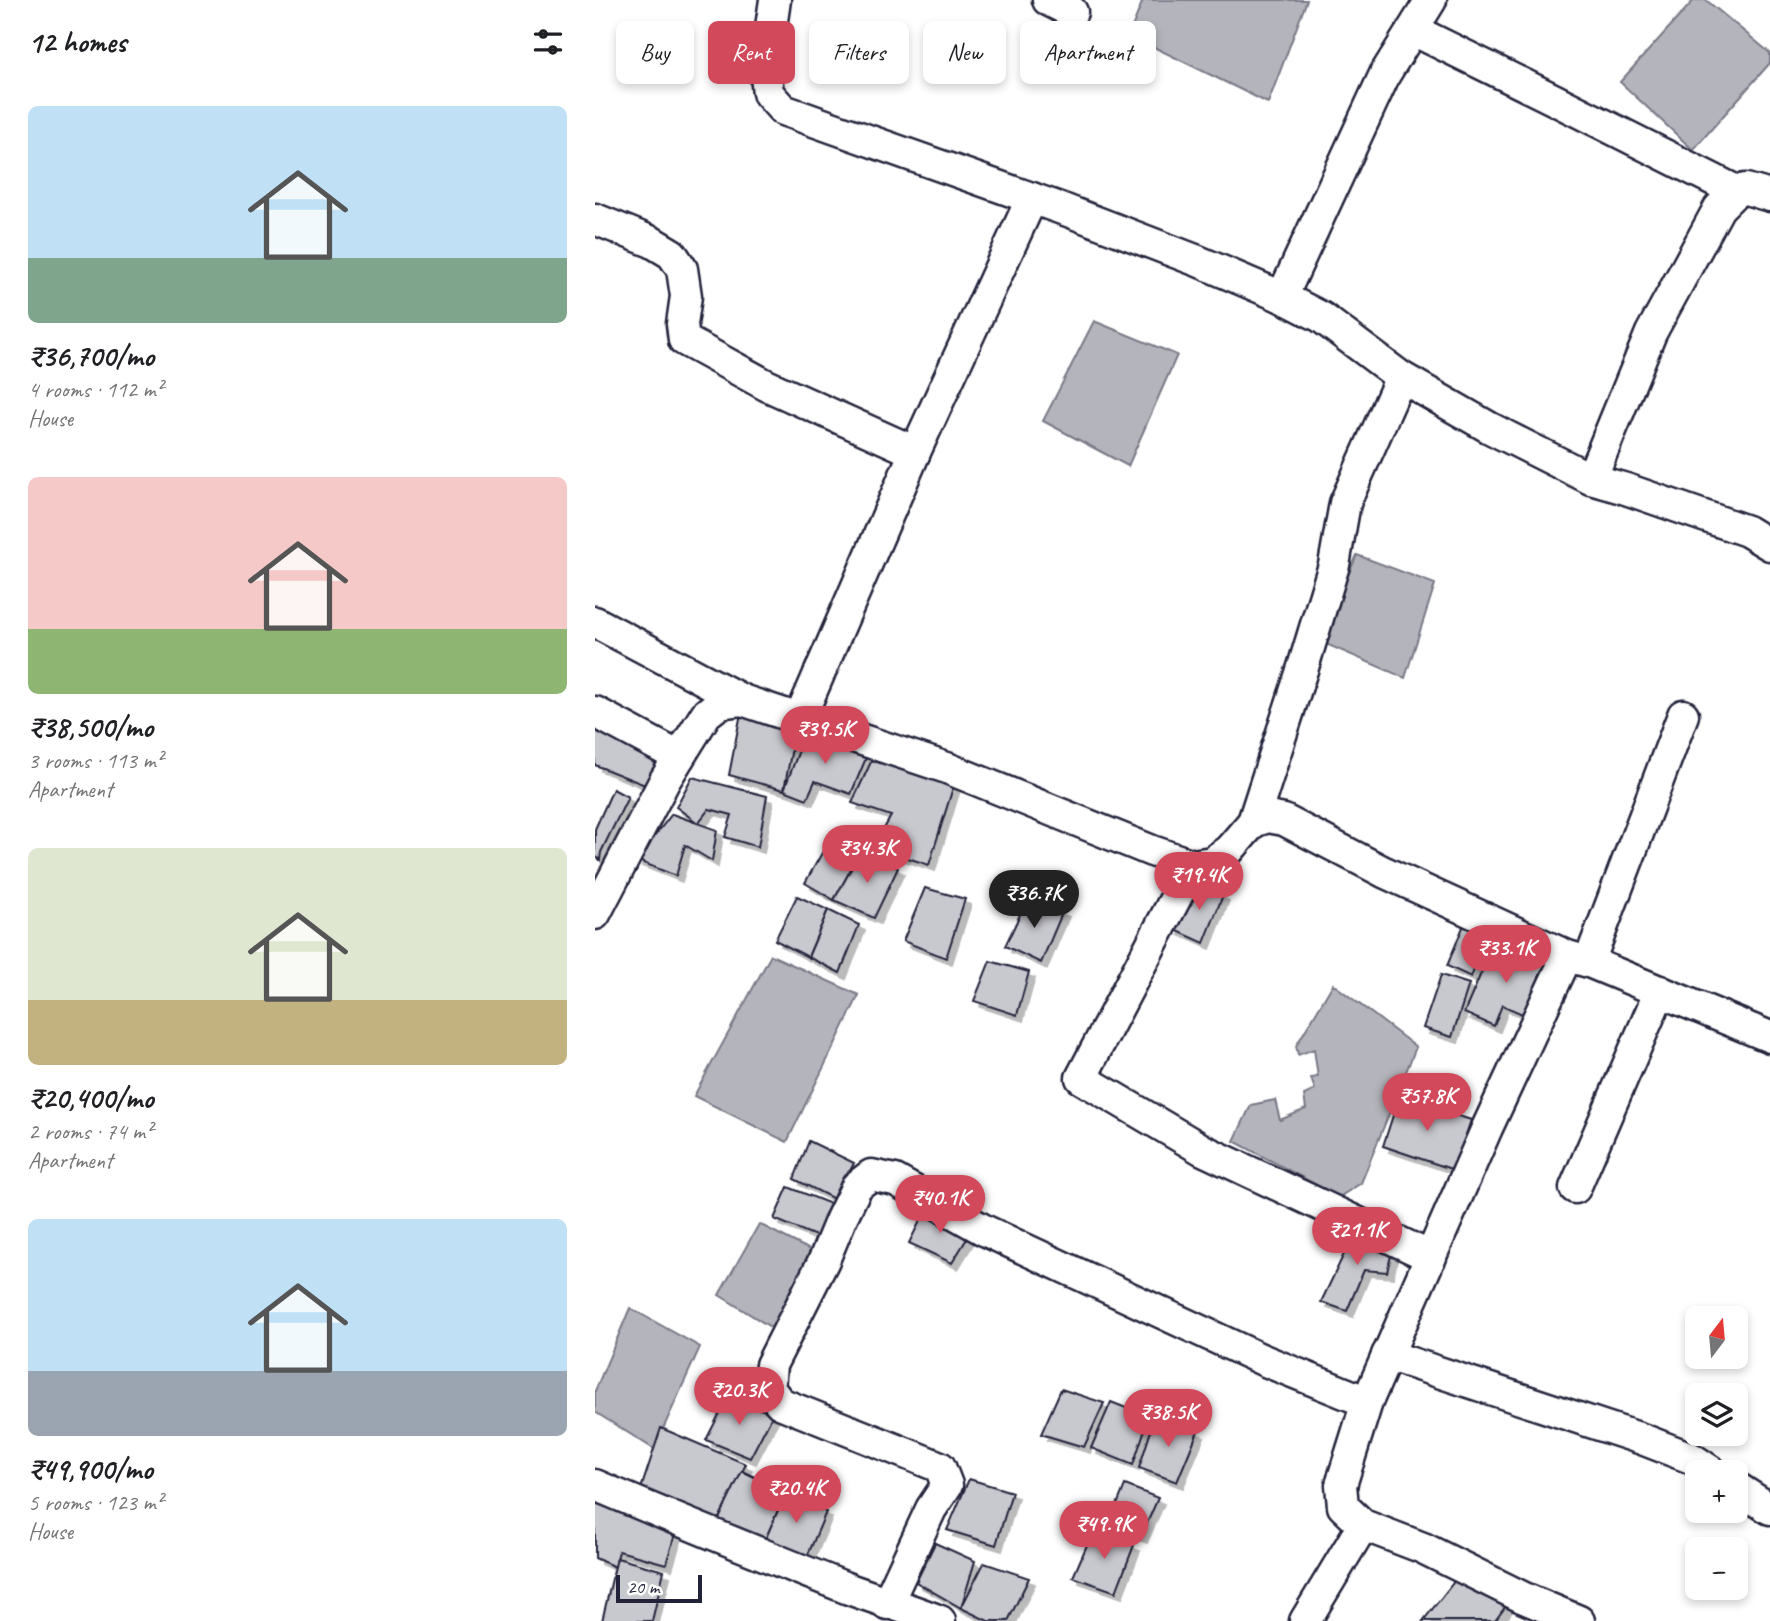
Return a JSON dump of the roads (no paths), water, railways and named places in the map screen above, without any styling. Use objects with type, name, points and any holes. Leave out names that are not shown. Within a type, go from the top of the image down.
[{"type":"street","points":[[775,0],[765,68],[768,93],[783,110],[1033,198],[1198,261],[1282,297],[1321,317],[1401,377],[1490,428],[1591,480],[1626,489],[1747,531],[1770,545]]},
{"type":"street","points":[[1282,297],[1385,74],[1431,0]]},
{"type":"street","points":[[1413,30],[1736,191]]},
{"type":"street","points":[[1591,480],[1651,332],[1719,208],[1736,191],[1746,189],[1770,196]]},
{"type":"street","points":[[800,718],[915,452],[1033,198]]},
{"type":"street","points":[[595,219],[652,242],[673,254],[682,269],[686,296],[682,324],[684,340],[766,385],[915,452]]},
{"type":"street","points":[[595,622],[741,700],[947,768],[1152,851],[1193,865],[1212,862],[1229,850],[1253,822],[1334,565],[1345,503],[1401,377]]},
{"type":"street","points":[[595,914],[646,814],[706,714],[720,704],[741,700]]},
{"type":"street","points":[[595,712],[679,757]]},
{"type":"street","points":[[1579,1621],[1524,1598],[1423,1548],[1363,1525],[1343,1506],[1342,1485],[1367,1402],[1487,1128],[1578,959],[1683,715]]},
{"type":"street","points":[[1253,822],[1268,817],[1284,820],[1384,872],[1578,959],[1770,1037]]},
{"type":"street","points":[[1193,865],[1081,1078],[1203,1150],[1431,1257]]},
{"type":"street","points":[[1574,1188],[1660,991]]},
{"type":"street","points":[[901,1611],[931,1509],[947,1485],[940,1467],[780,1403],[769,1388],[771,1365],[824,1260],[846,1208],[857,1186],[871,1175],[895,1180],[983,1230],[1263,1360],[1367,1402]]},
{"type":"street","points":[[1387,1355],[1641,1439],[1694,1460]]},
{"type":"street","points":[[595,1485],[901,1611],[940,1621]]},
{"type":"street","points":[[1748,1495],[1770,1509]]},
{"type":"street","points":[[1305,1621],[1363,1525]]}]
